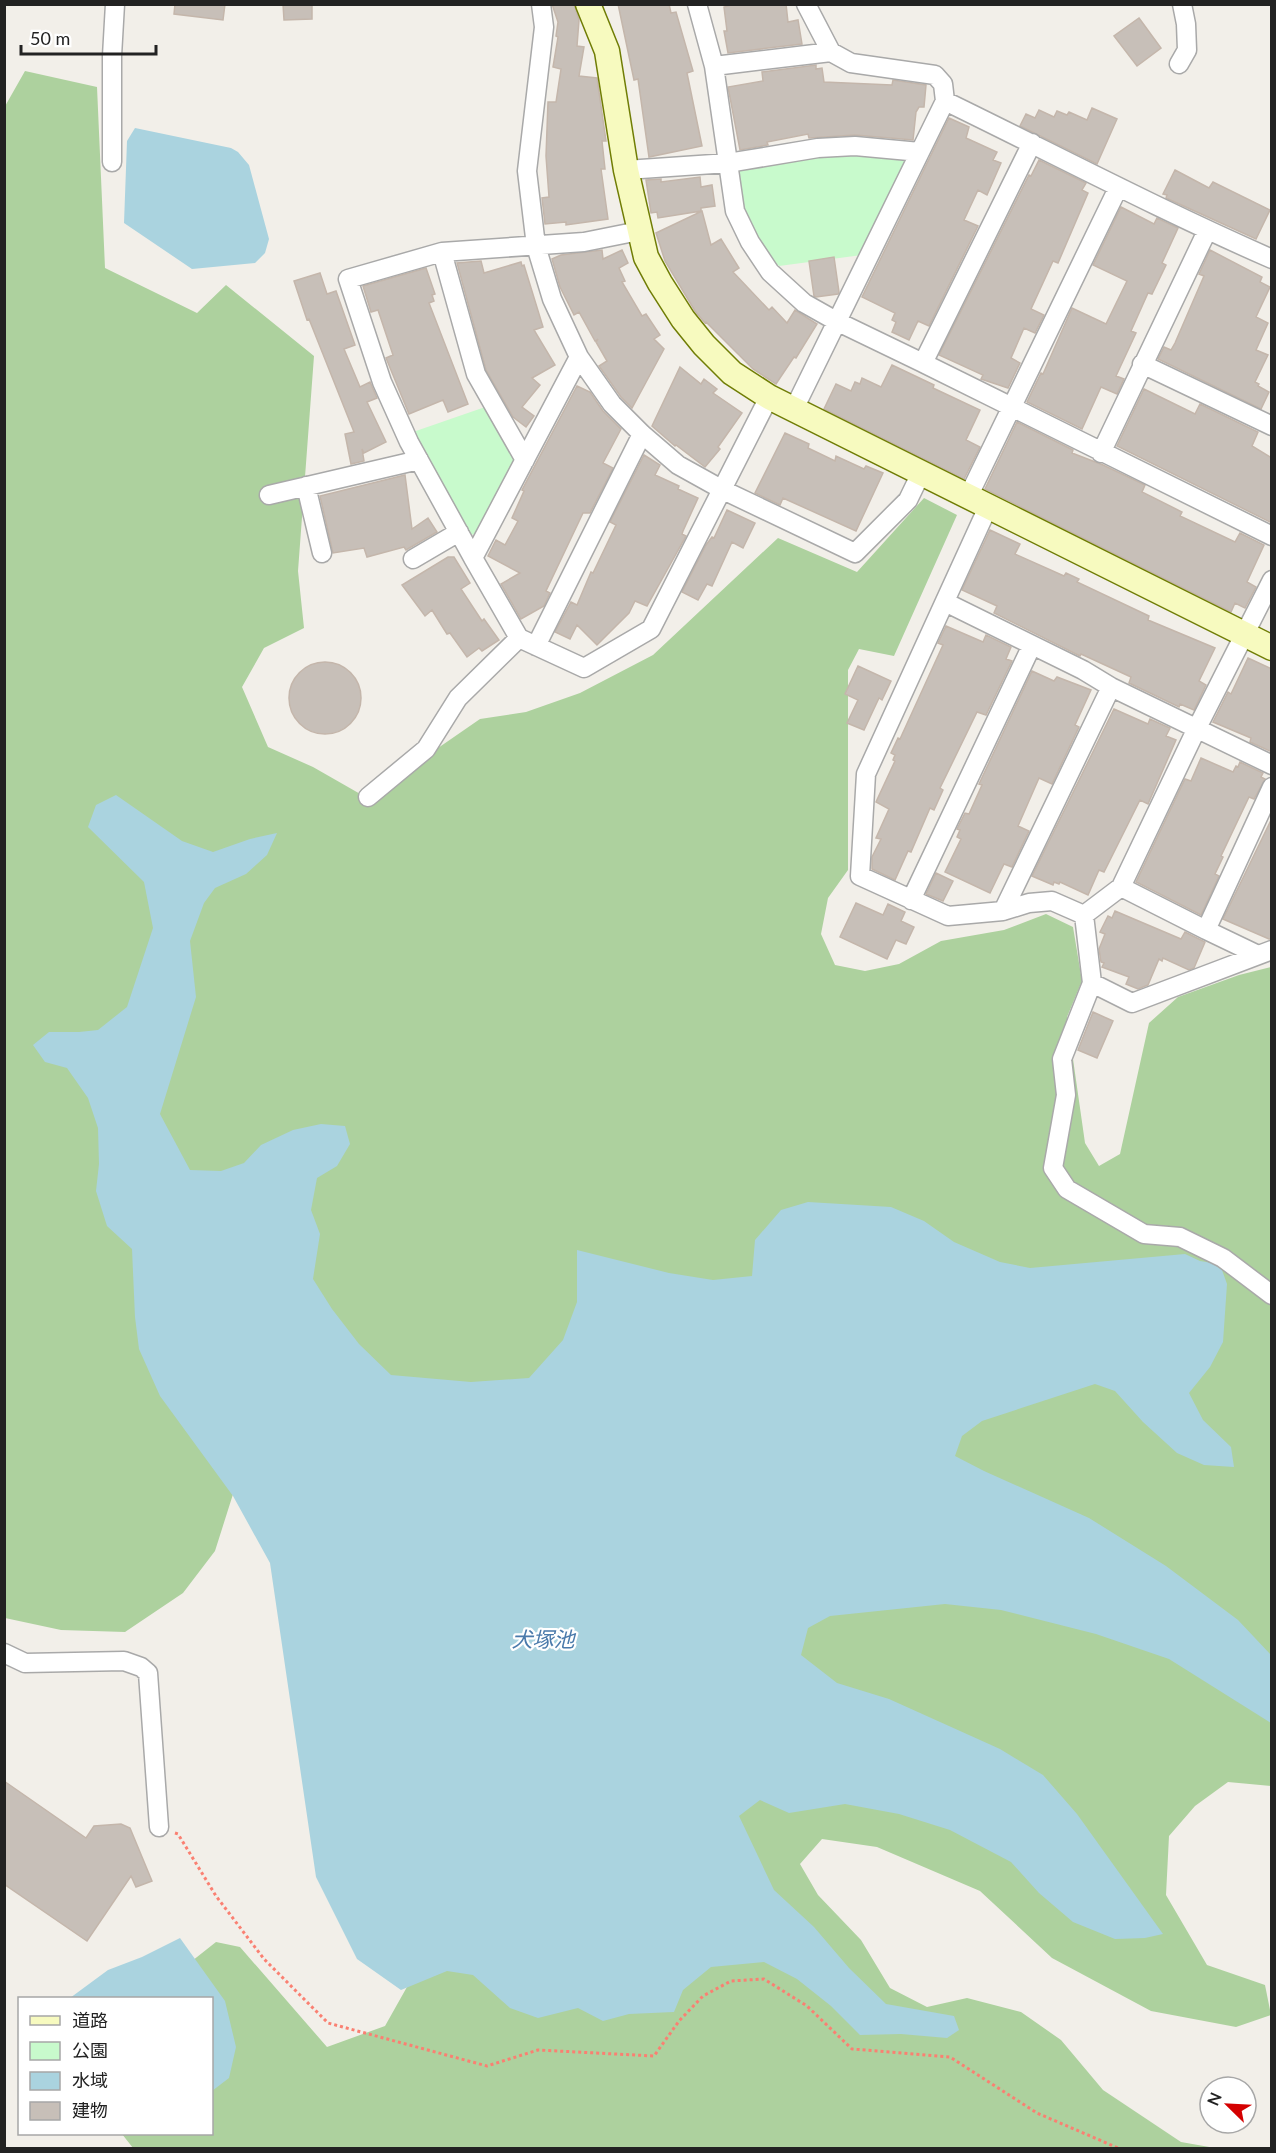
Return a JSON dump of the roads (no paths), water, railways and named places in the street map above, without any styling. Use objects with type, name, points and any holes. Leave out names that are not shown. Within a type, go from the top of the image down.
[{"type":"street","points":[[112,162],[112,56],[115,4]]},
{"type":"street","points":[[541,4],[544,27],[527,171],[536,246],[552,299],[579,357],[612,404],[678,465],[723,490],[855,553],[908,500],[921,473]]},
{"type":"street","points":[[588,4],[608,51],[626,171],[646,257],[660,284],[683,319],[704,345],[732,373],[769,397],[1272,648]]},
{"type":"street","points":[[697,4],[714,66],[735,211],[750,242],[770,272],[804,303],[836,321],[1272,536]]},
{"type":"street","points":[[794,409],[945,101],[944,84],[935,75],[851,63],[831,52],[806,4]]},
{"type":"street","points":[[1179,64],[1187,50],[1186,24],[1182,4]]},
{"type":"street","points":[[714,66],[831,52]]},
{"type":"street","points":[[945,101],[1118,188],[1272,259]]},
{"type":"street","points":[[923,363],[1032,143]]},
{"type":"street","points":[[626,171],[728,163],[818,148],[855,146],[920,152]]},
{"type":"street","points":[[1084,915],[1052,901],[1029,903],[1003,911],[948,916],[860,876],[866,774],[945,602],[1010,407],[1118,188]]},
{"type":"street","points":[[639,231],[584,242],[442,252],[348,279],[382,382],[419,460],[519,638],[584,668],[651,628],[769,397]]},
{"type":"street","points":[[1101,453],[1207,231]]},
{"type":"street","points":[[442,252],[476,374],[525,460]]},
{"type":"street","points":[[473,558],[579,357]]},
{"type":"street","points":[[1142,364],[1272,426]]},
{"type":"street","points":[[536,646],[642,434]]},
{"type":"street","points":[[269,495],[419,460]]},
{"type":"street","points":[[306,486],[322,553]]},
{"type":"street","points":[[413,559],[459,532]]},
{"type":"street","points":[[1084,915],[1121,887],[1197,728],[1272,580]]},
{"type":"street","points":[[945,602],[1083,670],[1111,687],[1272,765]]},
{"type":"street","points":[[368,797],[426,749],[458,698],[519,638]]},
{"type":"street","points":[[910,900],[1032,645]]},
{"type":"street","points":[[1003,911],[1111,687]]},
{"type":"street","points":[[1206,930],[1272,787]]},
{"type":"street","points":[[1121,887],[1206,930],[1264,952]]},
{"type":"street","points":[[1084,915],[1092,982],[1062,1059],[1066,1095],[1053,1168],[1067,1189],[1125,1223],[1144,1234],[1180,1237],[1223,1258],[1272,1295]]},
{"type":"street","points":[[1092,982],[1132,1003],[1264,952]]},
{"type":"street","points":[[4,1653],[25,1663],[124,1661],[148,1672],[159,1827]]},
{"type":"water","points":[[135,128],[231,148],[238,152],[249,165],[269,239],[265,253],[255,263],[192,269],[124,223],[127,141]]},
{"type":"water","name":"犬塚池","points":[[116,795],[182,841],[213,852],[250,839],[277,833],[267,855],[246,874],[215,888],[204,903],[190,941],[196,997],[160,1114],[190,1170],[221,1171],[244,1163],[261,1145],[293,1130],[321,1124],[345,1126],[350,1144],[337,1166],[317,1178],[311,1210],[320,1234],[313,1279],[332,1309],[359,1344],[391,1375],[471,1382],[529,1378],[563,1340],[577,1302],[577,1250],[669,1273],[713,1280],[752,1276],[755,1240],[781,1210],[808,1202],[891,1207],[924,1221],[954,1242],[1000,1262],[1030,1268],[1185,1254],[1200,1261],[1212,1263],[1222,1270],[1227,1284],[1223,1342],[1210,1367],[1189,1393],[1203,1420],[1231,1447],[1234,1467],[1204,1465],[1177,1453],[1143,1422],[1115,1391],[1095,1384],[982,1421],[962,1436],[955,1456],[1089,1518],[1166,1566],[1238,1620],[1271,1655],[1271,1723],[1169,1659],[1096,1634],[1001,1610],[945,1604],[830,1616],[808,1628],[801,1655],[837,1683],[889,1699],[1000,1749],[1043,1775],[1077,1814],[1163,1934],[1145,1938],[1115,1939],[1073,1922],[1039,1893],[1011,1862],[950,1830],[899,1814],[845,1804],[789,1813],[760,1800],[739,1816],[774,1890],[814,1927],[849,1968],[886,2004],[954,2016],[959,2030],[947,2038],[901,2034],[860,2035],[831,2006],[797,1979],[764,1962],[711,1967],[683,1990],[674,2012],[629,2014],[603,2021],[578,2008],[538,2018],[510,2008],[473,1975],[447,1971],[401,1990],[357,1959],[316,1877],[270,1563],[233,1496],[160,1396],[139,1349],[132,1249],[107,1226],[96,1191],[99,1164],[98,1128],[88,1098],[67,1068],[45,1062],[33,1045],[49,1032],[98,1030],[127,1007],[153,928],[144,882],[88,827],[96,805]]},
{"type":"water","points":[[180,1938],[225,2001],[236,2047],[229,2078],[213,2090],[213,1997],[71,1997],[108,1970],[142,1957]]}]
